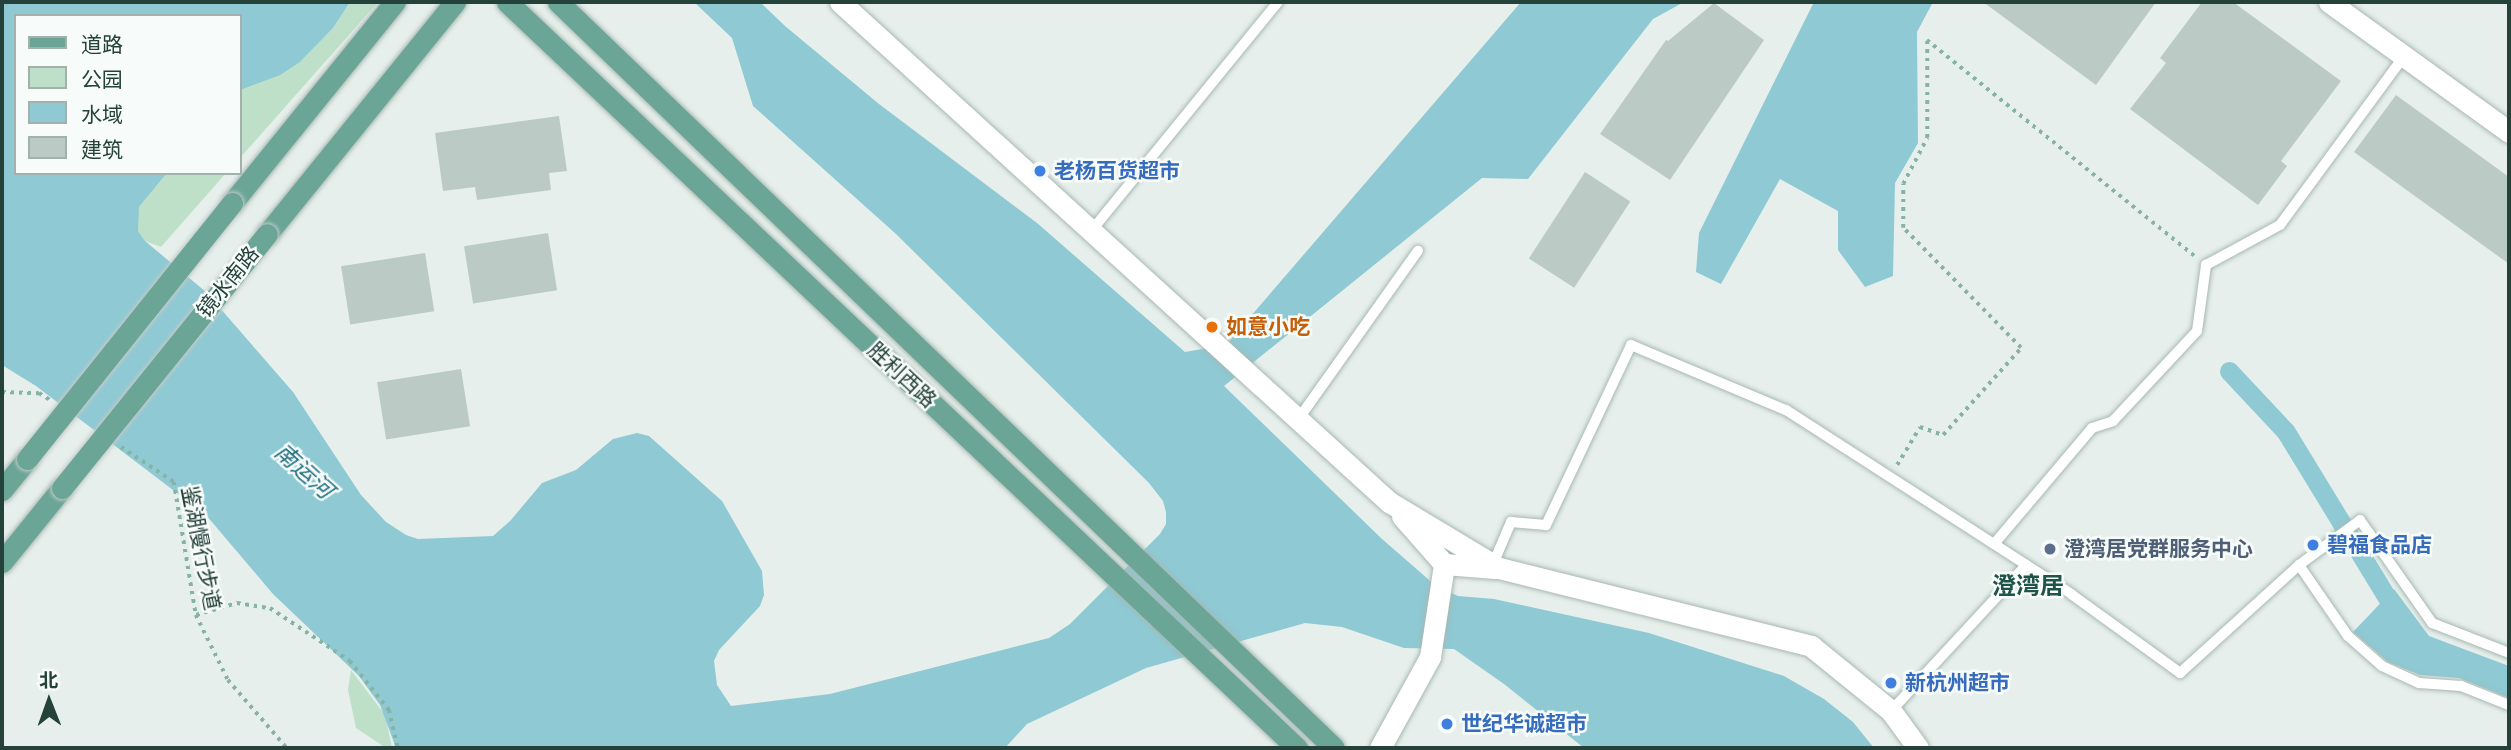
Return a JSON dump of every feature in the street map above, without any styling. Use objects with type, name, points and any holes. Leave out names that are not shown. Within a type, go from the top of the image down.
[{"type":"main road","points":[[2,490],[395,2]]},
{"type":"main road","name":"镜水南路","points":[[2,562],[455,2]]},
{"type":"main road","name":"胜利西路","points":[[507,2],[1297,748]]},
{"type":"main road","name":"胜利西路","points":[[558,2],[1334,748]]},
{"type":"street","points":[[840,2],[1389,502],[1496,566],[1811,646],[1891,711],[1917,748]]},
{"type":"street","points":[[2329,2],[2509,132]]},
{"type":"street","points":[[1380,748],[1430,657],[1443,571],[1389,502]]},
{"type":"street","points":[[1443,571],[1496,566]]},
{"type":"lane","points":[[1092,230],[1278,2]]},
{"type":"lane","points":[[1994,544],[2092,428],[2113,421],[2197,331],[2206,265],[2280,225],[2404,56]]},
{"type":"lane","points":[[1297,421],[1418,251]]},
{"type":"lane","points":[[1496,566],[1511,522],[1546,525],[1631,345],[1786,410],[2026,565],[2180,673],[2299,565],[2360,520],[2432,623],[2509,653]]},
{"type":"lane","points":[[1891,711],[2026,565]]},
{"type":"lane","points":[[2299,565],[2348,636],[2382,666],[2419,684],[2460,686],[2509,705]]},
{"type":"path","points":[[1890,477],[1920,426],[1942,435],[2021,348],[1903,228],[1903,184],[1927,138],[1927,40],[2206,265]]},
{"type":"path","points":[[2,392],[38,393],[61,408]]},
{"type":"path","name":"鉴湖慢行步道","points":[[118,445],[174,482],[196,615],[228,680],[287,748]]},
{"type":"path","points":[[196,615],[237,603],[270,608],[350,661],[389,710],[398,748]]},
{"type":"green space","points":[[350,2],[378,2],[242,156],[242,89],[300,62],[333,28]]},
{"type":"green space","points":[[165,175],[224,175],[161,247],[145,241],[138,231],[139,207]]},
{"type":"green space","points":[[351,670],[385,715],[392,748],[386,748],[356,728],[348,690]]},
{"type":"water","name":"南运河","points":[[2,2],[350,2],[333,28],[300,62],[280,75],[242,89],[242,14],[14,14],[14,175],[165,175],[139,207],[138,231],[145,241],[206,292],[293,392],[361,495],[386,522],[406,535],[418,539],[493,536],[511,520],[542,483],[576,470],[613,439],[637,433],[649,436],[722,501],[762,571],[764,595],[760,606],[719,650],[714,661],[717,685],[731,706],[830,694],[1049,638],[1070,624],[1160,534],[1166,524],[1166,512],[1163,501],[1149,483],[896,234],[753,106],[732,38],[694,2],[760,2],[879,104],[1037,223],[1185,352],[1226,345],[1521,2],[1684,2],[1653,19],[1528,179],[1482,178],[1224,386],[1382,539],[1436,586],[1458,596],[1494,599],[1649,633],[1784,676],[1824,699],[1853,722],[1874,748],[1584,748],[1504,684],[1454,649],[1404,648],[1342,627],[1305,623],[1146,668],[1027,724],[1005,748],[396,748],[380,705],[359,676],[273,594],[206,515],[36,386],[2,365]]},
{"type":"water","points":[[1814,2],[1933,2],[1917,32],[1918,143],[1895,183],[1893,276],[1865,287],[1838,250],[1838,211],[1780,179],[1721,284],[1696,272],[1699,233]]},
{"type":"water","points":[[2394,589],[2429,636],[2509,666],[2509,698],[2459,678],[2420,675],[2388,662],[2353,632]]},
{"type":"building","points":[[1983,2],[2156,2],[2096,85]]},
{"type":"building","points":[[2202,2],[2233,2],[2341,81],[2281,161],[2287,166],[2258,205],[2130,109],[2166,63],[2160,58]]},
{"type":"building","points":[[1714,3],[1764,40],[1670,180],[1600,134],[1666,40]]},
{"type":"building","points":[[2396,95],[2509,177],[2509,264],[2354,152]]},
{"type":"building","points":[[559,116],[567,171],[549,173],[551,190],[477,200],[475,187],[443,191],[435,133]]},
{"type":"building","points":[[1585,172],[1630,201],[1574,288],[1529,258]]},
{"type":"building","points":[[548,233],[557,290],[473,304],[464,246]]},
{"type":"building","points":[[425,253],[434,311],[350,325],[341,266]]},
{"type":"building","points":[[461,369],[470,426],[386,440],[377,382]]},
{"type":"waterway","points":[[2229,371],[2286,432],[2399,617]]},
{"type":"place","name":"老杨百货超市","points":[[1040,171]]},
{"type":"place","name":"如意小吃","points":[[1212,327]]},
{"type":"place","name":"碧福食品店","points":[[2313,545]]},
{"type":"place","name":"澄湾居党群服务中心","points":[[2050,549]]},
{"type":"place","name":"新杭州超市","points":[[1891,683]]},
{"type":"place","name":"世纪华诚超市","points":[[1447,724]]},
{"type":"district","name":"澄湾居","points":[[2028,586]]}]
